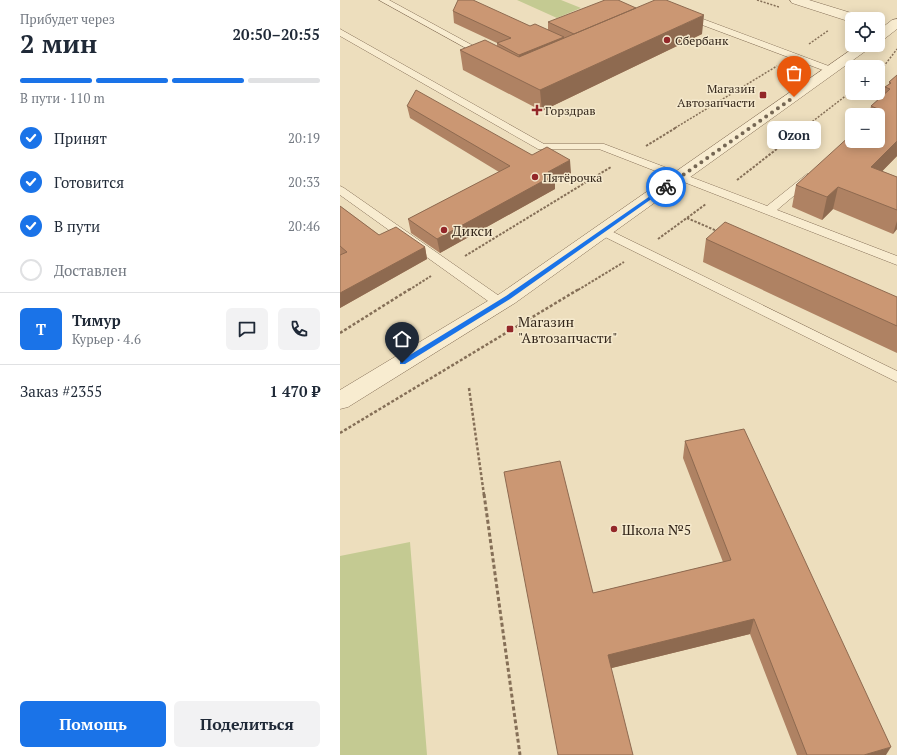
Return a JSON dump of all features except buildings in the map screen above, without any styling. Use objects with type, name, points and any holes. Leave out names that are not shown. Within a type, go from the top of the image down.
[{"type":"street","points":[[796,0],[845,16]]},
{"type":"street","points":[[340,401],[500,303],[857,52]]},
{"type":"lane","points":[[383,0],[493,59]]},
{"type":"lane","points":[[672,11],[831,70]]},
{"type":"lane","points":[[340,32],[542,147],[600,146],[897,261]]},
{"type":"lane","points":[[769,211],[820,167]]},
{"type":"lane","points":[[340,190],[500,303]]},
{"type":"lane","points":[[603,231],[897,377]]},
{"type":"path","points":[[340,332],[771,70],[830,29]]},
{"type":"path","points":[[885,65],[897,49]]},
{"type":"path","points":[[340,433],[642,251],[722,192],[845,96]]},
{"type":"path","points":[[687,218],[724,234]]},
{"type":"path","points":[[469,388],[520,755]]},
{"type":"green space","points":[[517,0],[561,0],[581,8],[557,18]]},
{"type":"green space","points":[[410,542],[427,755],[340,755],[340,556]]},
{"type":"way so far","points":[[666,187],[794,97]]},
{"type":"place","name":"Сбербанк","points":[[667,40]]},
{"type":"place","name":"Магазин Автозапчасти","points":[[763,95]]},
{"type":"place","name":"Ozon","points":[[794,97]]},
{"type":"place","name":"Горздрав","points":[[537,110]]},
{"type":"place","name":"Пятёрочка","points":[[535,177]]},
{"type":"place","name":"Дикси","points":[[444,230]]},
{"type":"place","name":"Магазин \"Автозапчасти\"","points":[[510,329]]},
{"type":"place","name":"Школа №5","points":[[614,529]]},
{"type":"route","points":[[402,363],[508,298],[666,187]]}]
